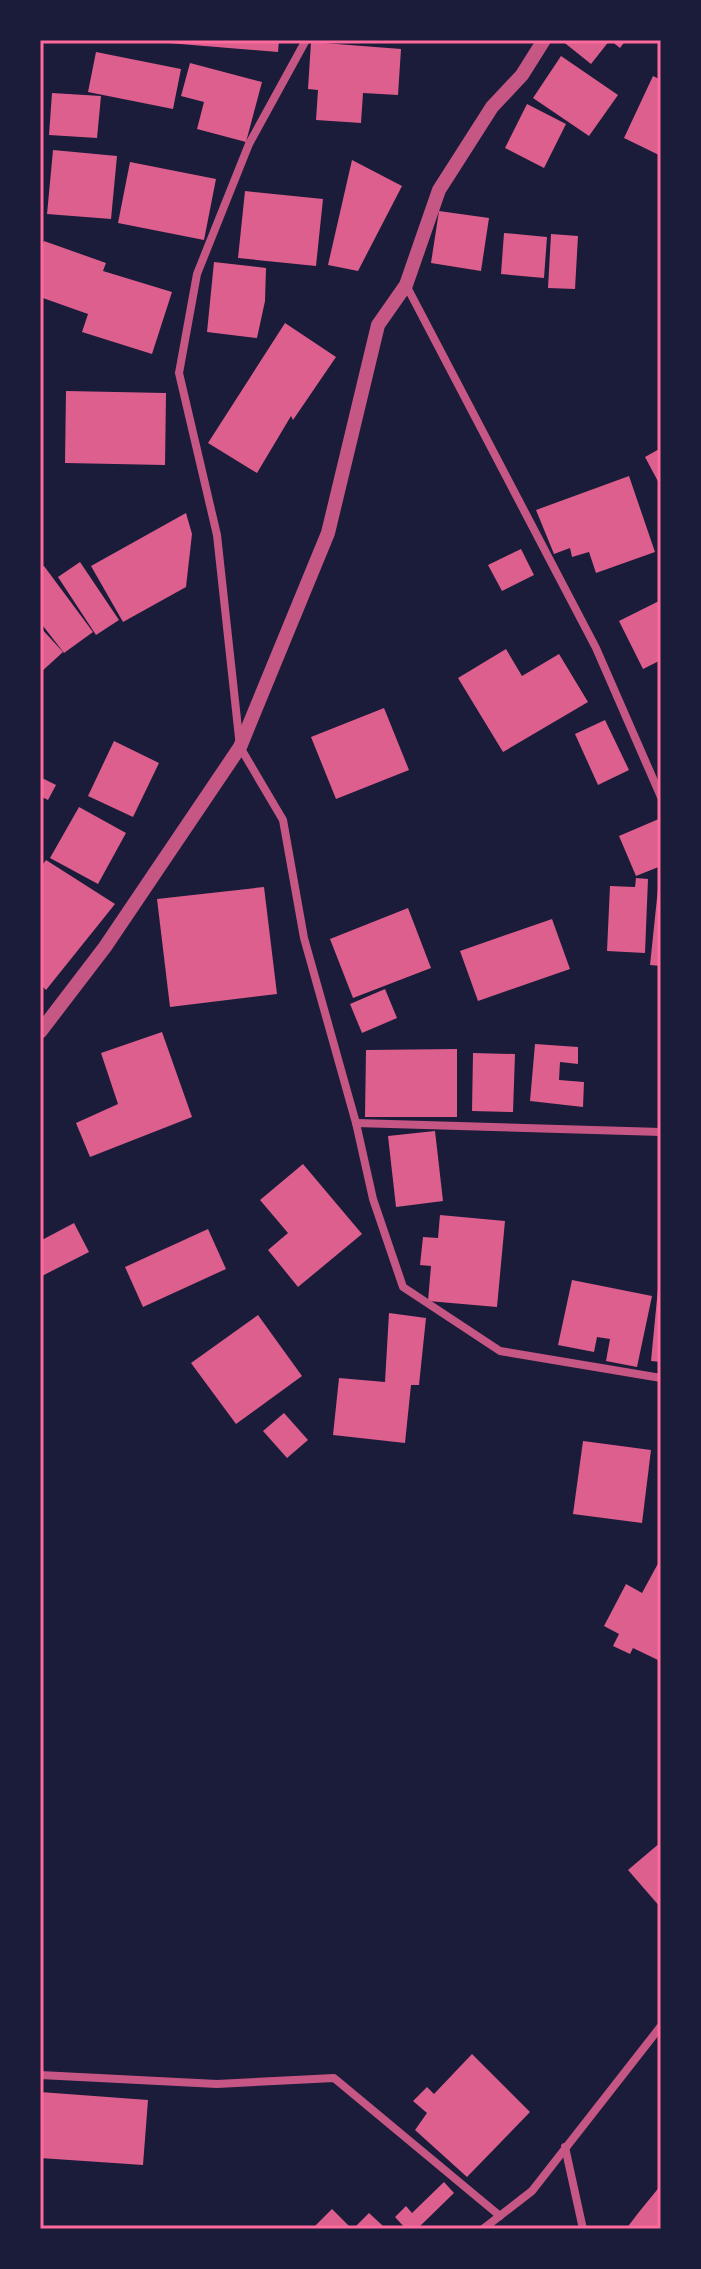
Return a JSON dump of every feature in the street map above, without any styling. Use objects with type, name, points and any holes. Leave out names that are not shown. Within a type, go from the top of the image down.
[{"type":"street","points":[[306,40],[249,144],[197,274],[179,373],[217,535],[240,747],[283,820],[304,938],[356,1123],[373,1199],[403,1287],[500,1351],[661,1378]]},
{"type":"street","points":[[40,1032],[105,947],[240,747],[328,533],[378,325],[406,285],[439,190],[492,107],[522,75],[544,40]]},
{"type":"street","points":[[406,285],[596,648],[661,797]]},
{"type":"street","points":[[356,1123],[661,1132]]},
{"type":"street","points":[[483,2229],[532,2191],[661,2026]]},
{"type":"street","points":[[40,2075],[217,2084],[334,2078],[500,2216]]},
{"type":"street","points":[[565,2147],[583,2229]]},
{"type":"building","points":[[156,40],[279,40],[278,52]]},
{"type":"building","points":[[561,40],[610,40],[591,64]]},
{"type":"building","points":[[610,40],[626,40],[620,48]]},
{"type":"building","points":[[311,42],[401,49],[398,95],[363,93],[361,123],[316,120],[318,90],[308,89]]},
{"type":"building","points":[[96,52],[181,69],[173,109],[88,92]]},
{"type":"building","points":[[561,56],[618,95],[589,136],[533,98]]},
{"type":"building","points":[[190,63],[262,82],[246,142],[197,129],[204,102],[181,96]]},
{"type":"building","points":[[653,76],[661,80],[661,156],[624,138]]},
{"type":"building","points":[[52,93],[101,96],[97,138],[49,135]]},
{"type":"building","points":[[527,104],[566,124],[544,168],[505,148]]},
{"type":"building","points":[[53,150],[117,156],[111,219],[47,214]]},
{"type":"building","points":[[352,160],[402,186],[358,271],[328,265]]},
{"type":"building","points":[[130,162],[216,179],[204,240],[118,223]]},
{"type":"building","points":[[245,191],[323,199],[316,266],[238,258]]},
{"type":"building","points":[[439,211],[489,218],[481,271],[431,263]]},
{"type":"building","points":[[504,233],[547,237],[544,278],[501,274]]},
{"type":"building","points":[[551,234],[578,236],[575,289],[548,288]]},
{"type":"building","points":[[44,241],[106,263],[103,271],[172,292],[152,354],[82,332],[88,314],[40,297],[40,252]]},
{"type":"building","points":[[214,262],[266,268],[265,301],[257,338],[207,332]]},
{"type":"building","points":[[285,323],[336,357],[293,420],[291,416],[257,473],[208,443]]},
{"type":"building","points":[[66,391],[166,393],[165,465],[65,463]]},
{"type":"building","points":[[661,448],[661,487],[645,457]]},
{"type":"building","points":[[629,476],[655,552],[596,573],[589,552],[572,557],[570,548],[554,554],[536,510]]},
{"type":"building","points":[[186,513],[192,534],[186,587],[123,622],[91,566]]},
{"type":"building","points":[[521,549],[534,575],[502,591],[488,565]]},
{"type":"building","points":[[80,562],[119,620],[96,635],[58,577]]},
{"type":"building","points":[[44,566],[93,632],[64,653],[40,622],[40,568]]},
{"type":"building","points":[[661,600],[661,660],[643,669],[619,621]]},
{"type":"building","points":[[40,627],[63,652],[40,673]]},
{"type":"building","points":[[506,649],[522,676],[559,654],[588,702],[503,752],[458,678]]},
{"type":"building","points":[[384,708],[409,770],[336,799],[311,737]]},
{"type":"building","points":[[605,720],[629,770],[598,785],[575,734]]},
{"type":"building","points":[[114,741],[159,763],[133,817],[88,796]]},
{"type":"building","points":[[40,777],[56,785],[48,800],[40,796]]},
{"type":"building","points":[[79,807],[126,833],[98,884],[50,858]]},
{"type":"building","points":[[661,818],[661,866],[636,876],[619,836]]},
{"type":"building","points":[[46,860],[115,904],[46,990],[40,984],[40,868]]},
{"type":"building","points":[[636,878],[648,879],[645,953],[607,951],[610,886],[635,887]]},
{"type":"building","points":[[661,879],[661,966],[650,965]]},
{"type":"building","points":[[264,887],[277,994],[170,1007],[157,899]]},
{"type":"building","points":[[408,908],[431,968],[353,998],[330,939]]},
{"type":"building","points":[[552,919],[570,969],[478,1001],[460,951]]},
{"type":"building","points":[[385,989],[397,1018],[362,1033],[350,1004]]},
{"type":"building","points":[[162,1032],[192,1117],[90,1157],[76,1123],[118,1104],[101,1053]]},
{"type":"building","points":[[535,1044],[578,1047],[578,1064],[560,1062],[559,1080],[584,1082],[583,1107],[530,1101]]},
{"type":"building","points":[[457,1049],[457,1117],[365,1117],[366,1050]]},
{"type":"building","points":[[473,1053],[515,1054],[513,1112],[472,1111]]},
{"type":"building","points":[[435,1131],[443,1201],[396,1207],[388,1136]]},
{"type":"building","points":[[303,1164],[362,1234],[298,1287],[268,1250],[288,1233],[260,1200]]},
{"type":"building","points":[[440,1215],[505,1221],[497,1307],[428,1301],[431,1266],[420,1265],[423,1237],[438,1238]]},
{"type":"building","points":[[74,1223],[89,1252],[40,1277],[40,1241]]},
{"type":"building","points":[[208,1229],[226,1269],[143,1307],[125,1267]]},
{"type":"building","points":[[661,1278],[661,1362],[651,1361]]},
{"type":"building","points":[[572,1280],[652,1296],[637,1367],[606,1361],[610,1339],[597,1337],[594,1352],[558,1345]]},
{"type":"building","points":[[389,1313],[426,1318],[419,1385],[411,1385],[405,1443],[333,1435],[339,1378],[385,1382]]},
{"type":"building","points":[[258,1315],[302,1376],[236,1424],[191,1363]]},
{"type":"building","points":[[284,1413],[308,1440],[287,1458],[263,1431]]},
{"type":"building","points":[[583,1441],[651,1450],[642,1523],[573,1514]]},
{"type":"building","points":[[661,1558],[660,1661],[633,1648],[630,1654],[613,1646],[619,1634],[604,1626],[626,1584],[642,1593]]},
{"type":"building","points":[[661,1842],[661,1908],[628,1870]]},
{"type":"building","points":[[472,2054],[530,2112],[467,2177],[415,2130],[427,2113],[413,2101],[427,2087],[434,2094]]},
{"type":"building","points":[[40,2092],[148,2100],[143,2165],[40,2158]]},
{"type":"building","points":[[444,2182],[454,2193],[417,2229],[406,2229],[395,2217],[406,2206],[412,2213]]},
{"type":"building","points":[[661,2185],[661,2229],[626,2229],[639,2212]]},
{"type":"building","points":[[332,2209],[352,2229],[312,2229]]},
{"type":"building","points":[[369,2213],[383,2226],[380,2229],[353,2229]]}]
